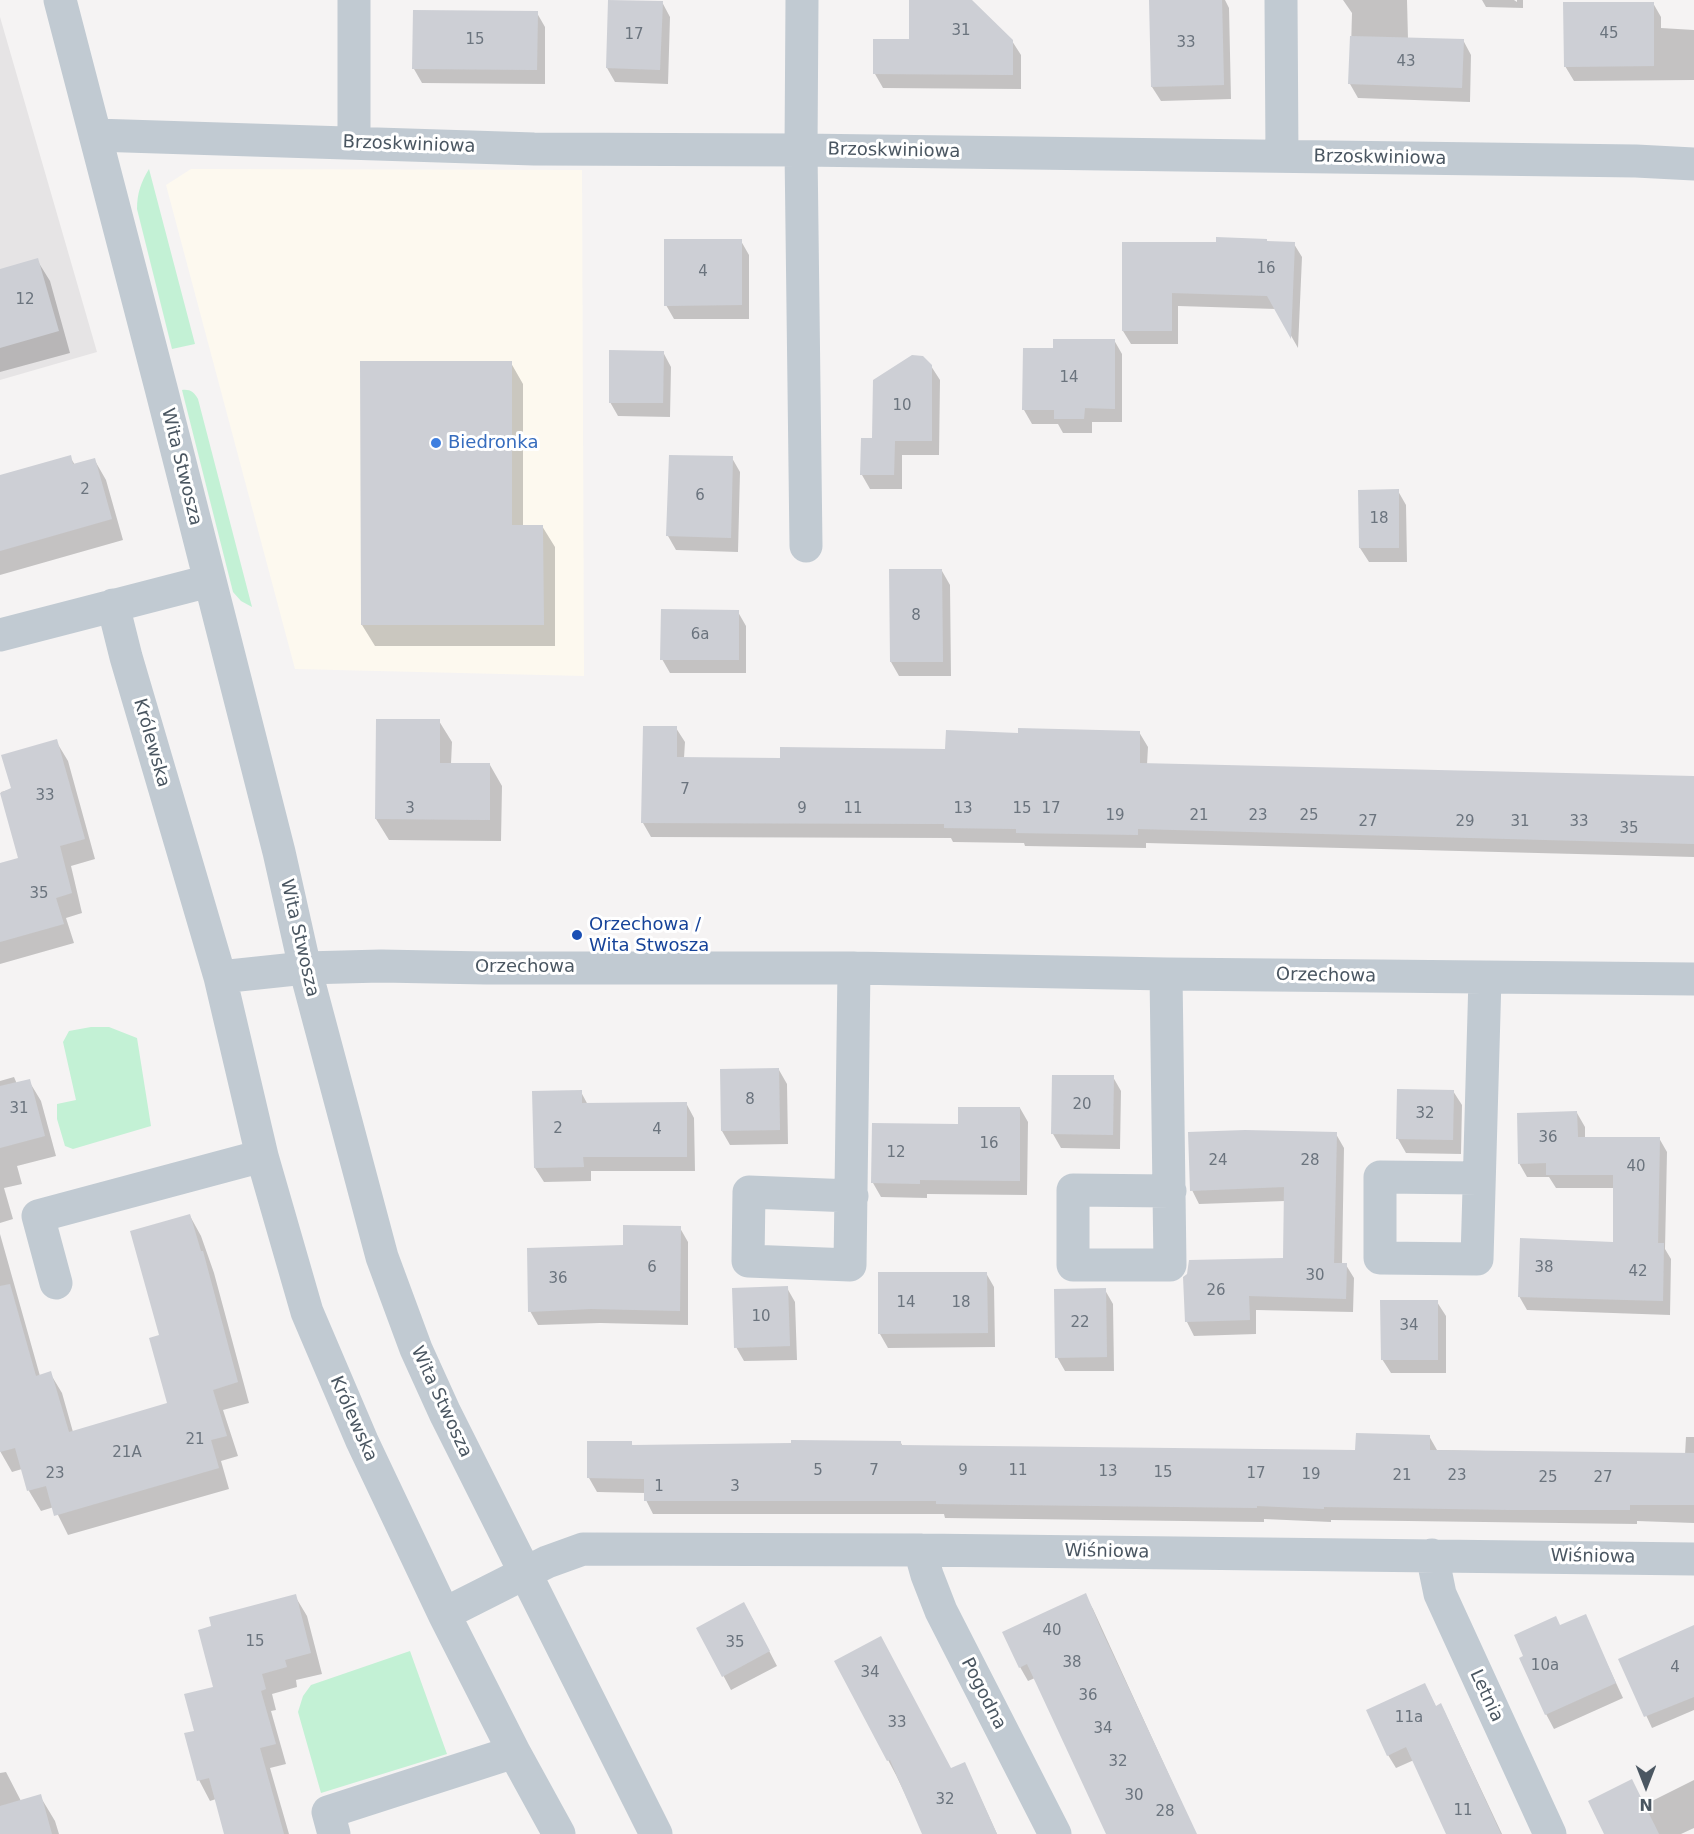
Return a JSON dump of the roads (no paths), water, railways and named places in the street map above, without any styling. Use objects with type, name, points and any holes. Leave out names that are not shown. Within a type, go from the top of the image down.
[{"type":"street","name":"Wita Stwosza","points":[[60,0],[279,852],[305,968],[382,1257],[399,1305],[445,1413],[656,1834]]},
{"type":"street","points":[[354,0],[354,143]]},
{"type":"street","points":[[802,0],[801,150],[806,546]]},
{"type":"street","points":[[1281,0],[1282,156]]},
{"type":"street","name":"Brzoskwiniowa","points":[[95,135],[534,149],[1282,156],[1636,161],[1694,164]]},
{"type":"street","points":[[0,635],[209,581]]},
{"type":"street","name":"Królewska","points":[[113,605],[126,657],[220,977],[262,1156],[307,1312],[362,1441],[444,1614],[514,1752],[559,1834]]},
{"type":"street","name":"Orzechowa","points":[[305,968],[381,966],[854,968],[1166,974],[1694,979]]},
{"type":"street","points":[[220,977],[305,968]]},
{"type":"street","points":[[852,1196],[854,968]]},
{"type":"street","points":[[1166,974],[1170,1191]]},
{"type":"street","points":[[1478,1178],[1485,978]]},
{"type":"street","points":[[56,1283],[38,1216],[262,1156]]},
{"type":"street","name":"Wiśniowa","points":[[444,1614],[547,1562],[583,1549],[920,1550],[1694,1559]]},
{"type":"street","name":"Pogodna","points":[[920,1550],[941,1611],[1055,1834]]},
{"type":"street","name":"Letnia","points":[[1432,1555],[1440,1594],[1550,1834]]},
{"type":"street","points":[[334,1834],[327,1812],[514,1752]]},
{"type":"place","name":"Biedronka","points":[[436,443]]},
{"type":"place","name":"Orzechowa / Wita Stwosza","points":[[577,935]]}]
